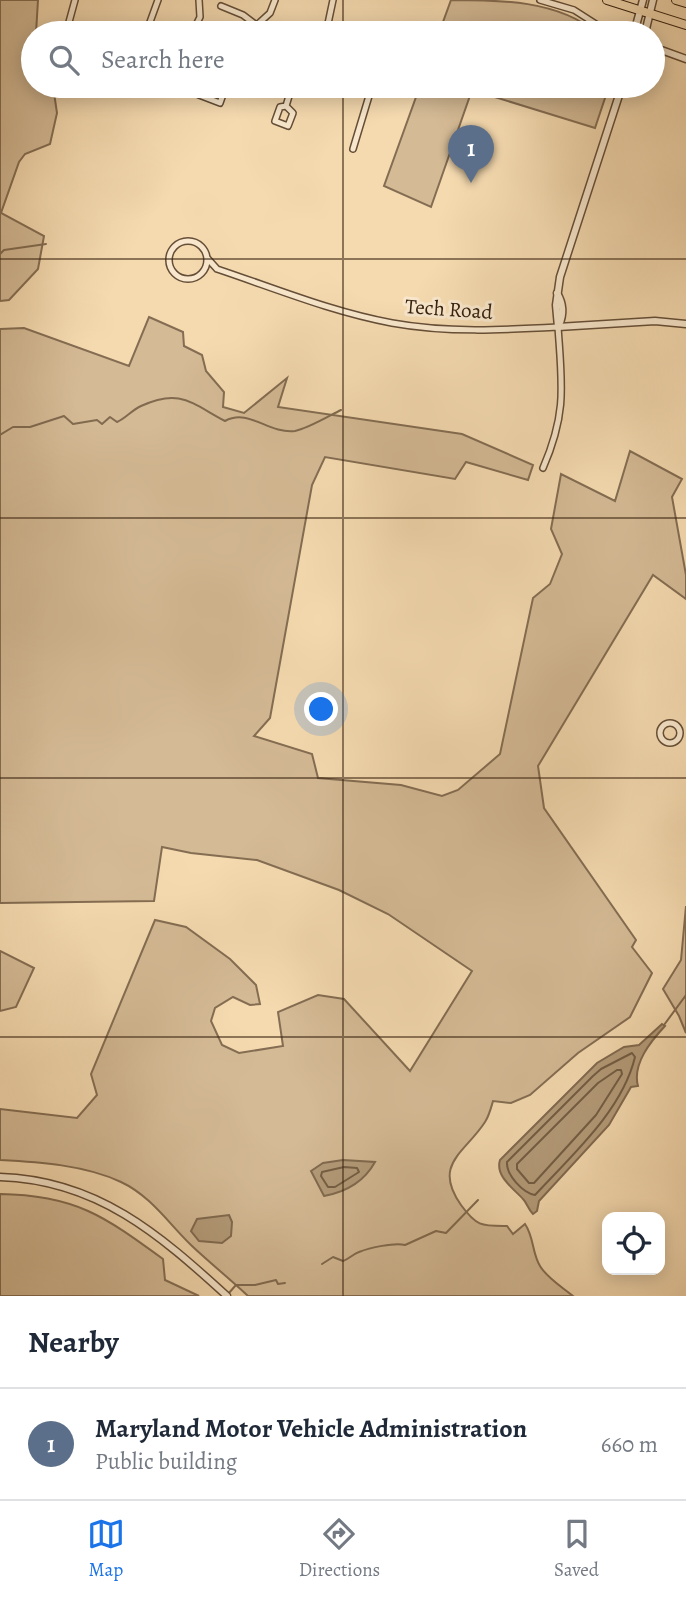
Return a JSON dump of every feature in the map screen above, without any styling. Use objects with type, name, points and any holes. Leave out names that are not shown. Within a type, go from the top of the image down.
[{"type":"highway","points":[[607,0],[686,25]]},
{"type":"highway","points":[[676,0],[686,3]]},
{"type":"street","points":[[69,21],[75,0]]},
{"type":"street","points":[[150,21],[158,0]]},
{"type":"street","points":[[198,21],[199,0]]},
{"type":"street","points":[[261,21],[270,13],[275,0]]},
{"type":"street","points":[[329,21],[333,0]]},
{"type":"street","points":[[540,0],[574,10],[592,21]]},
{"type":"street","points":[[638,21],[643,0]]},
{"type":"street","points":[[649,21],[653,0]]},
{"type":"street","points":[[221,6],[251,21]]},
{"type":"street","points":[[665,51],[686,59]]},
{"type":"street","points":[[207,98],[220,103],[222,98]]},
{"type":"street","points":[[286,106],[288,98]]},
{"type":"street","points":[[353,149],[368,98]]},
{"type":"street","points":[[543,468],[556,434],[562,403],[558,327],[562,318],[562,307],[557,293],[568,249],[618,98]]},
{"type":"street","name":"Tech Road","points":[[217,269],[194,279],[181,278],[171,269],[170,253],[177,244],[189,241],[203,247],[208,259],[217,269],[349,313],[393,323],[471,330],[655,321],[686,324]]},
{"type":"street","points":[[203,273],[208,259]]},
{"type":"street","points":[[0,1177],[37,1180],[75,1190],[114,1206],[160,1238],[228,1296]]},
{"type":"shaded area","points":[[0,0],[38,0],[37,21],[21,21],[21,98],[55,98],[57,113],[50,144],[25,154],[19,162],[1,213],[44,236],[38,269],[9,300],[0,301]]},
{"type":"shaded area","points":[[451,0],[528,4],[547,8],[580,21],[443,21]]},
{"type":"shaded area","points":[[416,98],[469,98],[431,207],[384,186]]},
{"type":"shaded area","points":[[498,98],[605,98],[595,128]]},
{"type":"shaded area","points":[[149,317],[183,332],[184,346],[202,355],[206,371],[224,392],[223,407],[244,413],[287,378],[278,407],[462,434],[533,465],[528,480],[466,462],[455,479],[325,457],[312,485],[270,718],[254,736],[312,754],[318,778],[401,785],[442,796],[458,790],[500,754],[533,598],[550,584],[562,554],[551,529],[561,474],[615,501],[630,451],[682,479],[672,497],[686,575],[686,599],[653,575],[538,766],[544,808],[636,940],[632,947],[652,973],[630,1017],[578,1053],[530,1095],[511,1103],[493,1101],[485,1122],[461,1151],[451,1169],[453,1191],[471,1218],[481,1224],[507,1226],[513,1234],[525,1224],[540,1266],[573,1296],[248,1296],[132,1188],[107,1176],[77,1168],[0,1160],[0,1109],[77,1118],[97,1095],[91,1074],[155,920],[186,927],[230,959],[256,985],[260,1004],[250,1005],[233,997],[215,1008],[211,1021],[222,1045],[239,1053],[283,1046],[278,1012],[318,995],[344,999],[410,1071],[472,971],[388,914],[339,890],[257,860],[162,847],[154,901],[0,903],[0,329],[24,328],[129,366]]},
{"type":"shaded area","points":[[686,906],[686,1033],[663,989],[681,960]]},
{"type":"shaded area","points":[[0,951],[34,968],[16,1007],[0,1011]]},
{"type":"shaded area","points":[[0,1194],[49,1199],[88,1211],[163,1259],[165,1280],[199,1296],[0,1296]]},
{"type":"water","points":[[662,1024],[665,1026],[640,1061],[638,1086],[631,1087],[609,1125],[539,1201],[537,1211],[533,1214],[502,1176],[500,1160],[597,1063],[624,1047],[639,1045]]},
{"type":"water","points":[[343,1160],[375,1162],[354,1185],[324,1196],[311,1171],[323,1163]]},
{"type":"water","points":[[229,1215],[232,1222],[231,1236],[222,1243],[199,1241],[191,1231],[197,1219]]},
{"type":"waterway","points":[[0,254],[4,250],[46,244]]},
{"type":"waterway","points":[[0,435],[13,427],[30,427],[64,416],[73,424],[97,420],[102,424],[110,417],[117,422],[141,406],[166,398],[185,400],[225,421],[234,418],[251,419],[285,431],[306,428],[341,410]]},
{"type":"waterway","points":[[664,1025],[686,995]]},
{"type":"waterway","points":[[322,1264],[333,1257],[343,1261],[375,1247],[405,1245],[436,1231],[446,1233],[478,1200]]},
{"type":"waterway","points":[[228,1294],[236,1285],[255,1285],[276,1280],[278,1284],[285,1283]]},
{"type":"place","name":"Maryland Motor Vehicle Administration","points":[[471,183]]}]
